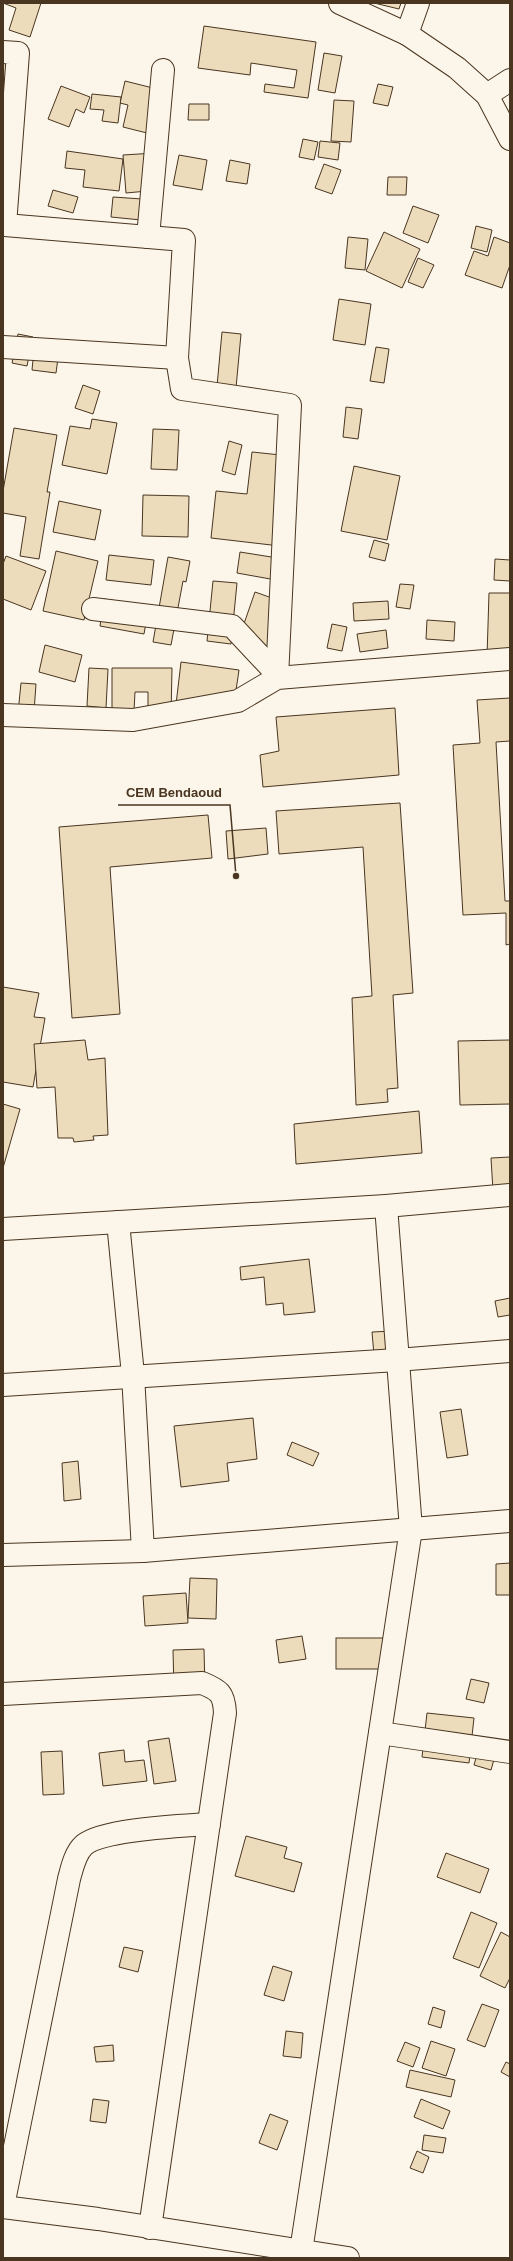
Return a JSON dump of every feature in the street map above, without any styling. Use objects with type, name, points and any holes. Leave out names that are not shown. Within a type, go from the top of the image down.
[{"type":"street","points":[[340,3],[407,34],[457,68],[487,95],[510,139]]},
{"type":"street","points":[[407,34],[418,3]]},
{"type":"street","points":[[3,52],[18,53],[5,194],[5,225],[184,240],[178,358],[182,389],[290,405],[277,676]]},
{"type":"street","points":[[148,237],[163,70]]},
{"type":"street","points":[[487,95],[510,80]]},
{"type":"street","points":[[3,347],[178,358]]},
{"type":"street","points":[[93,609],[232,626],[277,676]]},
{"type":"street","points":[[3,715],[133,720],[238,701],[277,676],[510,659]]},
{"type":"street","points":[[3,1229],[386,1206],[510,1195]]},
{"type":"street","points":[[301,2251],[411,1530],[386,1206]]},
{"type":"street","points":[[118,1222],[132,1375],[143,1551]]},
{"type":"street","points":[[3,1385],[132,1375],[397,1360],[510,1351]]},
{"type":"street","points":[[3,1555],[143,1551],[510,1521]]},
{"type":"street","points":[[3,1694],[202,1683],[217,1689],[225,1699],[225,1712],[150,2228]]},
{"type":"street","points":[[380,1733],[510,1752]]},
{"type":"street","points":[[209,1824],[125,1832],[94,1840],[84,1845],[79,1852],[69,1879],[3,2207],[348,2258]]},
{"type":"building","points":[[3,3],[41,3],[30,37],[9,30],[16,8]]},
{"type":"building","points":[[374,3],[401,3],[399,9]]},
{"type":"building","points":[[204,26],[316,42],[308,98],[264,92],[265,84],[294,88],[297,70],[251,63],[250,75],[198,68]]},
{"type":"building","points":[[3,53],[10,54],[7,90],[3,89]]},
{"type":"building","points":[[324,53],[342,56],[335,93],[318,90]]},
{"type":"building","points":[[125,81],[165,91],[155,135],[123,127],[128,105],[120,103]]},
{"type":"building","points":[[378,84],[393,87],[388,106],[373,103]]},
{"type":"building","points":[[61,86],[90,97],[84,113],[76,109],[69,127],[48,119]]},
{"type":"building","points":[[92,94],[121,97],[118,123],[102,121],[104,110],[90,109]]},
{"type":"building","points":[[334,100],[354,101],[351,142],[331,141]]},
{"type":"building","points":[[189,104],[209,104],[209,120],[188,120]]},
{"type":"building","points":[[303,139],[318,142],[314,160],[299,157]]},
{"type":"building","points":[[320,141],[340,143],[338,160],[318,157]]},
{"type":"building","points":[[67,151],[123,159],[119,191],[83,187],[85,170],[65,168]]},
{"type":"building","points":[[155,153],[158,190],[126,193],[123,155]]},
{"type":"building","points":[[179,155],[207,160],[202,190],[173,185]]},
{"type":"building","points":[[230,160],[250,164],[247,184],[226,181]]},
{"type":"building","points":[[324,164],[341,170],[332,194],[315,188]]},
{"type":"building","points":[[388,177],[407,177],[406,195],[387,195]]},
{"type":"building","points":[[53,190],[78,197],[73,213],[48,206]]},
{"type":"building","points":[[113,197],[142,199],[141,220],[111,217]]},
{"type":"building","points":[[413,206],[439,215],[428,243],[403,233]]},
{"type":"building","points":[[476,226],[492,230],[487,252],[471,248]]},
{"type":"building","points":[[384,232],[420,249],[402,288],[366,271]]},
{"type":"building","points":[[348,237],[368,239],[365,270],[345,268]]},
{"type":"building","points":[[494,237],[510,243],[510,265],[502,288],[465,275],[474,251],[488,256]]},
{"type":"building","points":[[418,258],[434,265],[423,288],[408,282]]},
{"type":"building","points":[[339,299],[371,304],[365,345],[333,340]]},
{"type":"building","points":[[222,332],[241,334],[236,388],[217,386]]},
{"type":"building","points":[[18,334],[33,337],[27,366],[12,363]]},
{"type":"building","points":[[35,339],[60,343],[56,373],[32,370]]},
{"type":"building","points":[[376,347],[389,349],[384,383],[370,381]]},
{"type":"building","points":[[83,385],[100,391],[93,414],[75,408]]},
{"type":"building","points":[[346,407],[362,409],[358,439],[343,437]]},
{"type":"building","points":[[92,419],[117,423],[107,474],[62,465],[70,426],[90,429]]},
{"type":"building","points":[[14,428],[57,435],[47,492],[50,492],[39,559],[20,556],[26,517],[3,513],[3,491]]},
{"type":"building","points":[[153,429],[179,430],[177,470],[151,469]]},
{"type":"building","points":[[229,441],[242,445],[235,475],[222,471]]},
{"type":"building","points":[[252,452],[290,456],[280,546],[211,538],[216,491],[247,494]]},
{"type":"building","points":[[354,466],[400,476],[387,540],[341,531]]},
{"type":"building","points":[[143,495],[189,496],[188,537],[142,536]]},
{"type":"building","points":[[59,501],[101,510],[95,540],[53,532]]},
{"type":"building","points":[[374,540],[389,544],[385,561],[369,557]]},
{"type":"building","points":[[56,551],[98,561],[84,620],[43,611]]},
{"type":"building","points":[[240,552],[290,560],[287,582],[237,573]]},
{"type":"building","points":[[109,555],[154,560],[151,585],[106,580]]},
{"type":"building","points":[[6,556],[46,571],[31,610],[3,599],[3,564]]},
{"type":"building","points":[[168,557],[190,561],[186,582],[183,581],[171,645],[153,642]]},
{"type":"building","points":[[495,559],[510,560],[510,581],[494,580]]},
{"type":"building","points":[[213,581],[237,583],[231,644],[207,641]]},
{"type":"building","points":[[400,584],[414,585],[410,609],[396,607]]},
{"type":"building","points":[[255,592],[289,604],[274,650],[239,638]]},
{"type":"building","points":[[489,593],[510,593],[510,658],[487,657]]},
{"type":"building","points":[[104,599],[149,606],[144,634],[100,626]]},
{"type":"building","points":[[388,601],[389,619],[354,621],[353,603]]},
{"type":"building","points":[[427,620],[455,622],[454,641],[426,639]]},
{"type":"building","points":[[332,624],[347,627],[342,651],[327,648]]},
{"type":"building","points":[[386,630],[388,648],[360,652],[357,634]]},
{"type":"building","points":[[45,645],[82,655],[75,682],[39,672]]},
{"type":"building","points":[[181,662],[239,670],[234,704],[175,713]]},
{"type":"building","points":[[89,668],[108,669],[106,708],[87,706]]},
{"type":"building","points":[[112,668],[172,668],[171,716],[148,716],[148,692],[135,692],[134,711],[112,712]]},
{"type":"building","points":[[21,683],[36,684],[33,726],[18,713]]},
{"type":"building","points":[[510,698],[510,741],[496,742],[505,901],[510,901],[510,944],[506,945],[506,913],[463,915],[453,745],[480,743],[477,700]]},
{"type":"building","points":[[395,708],[399,775],[263,787],[260,755],[279,751],[276,717]]},
{"type":"building","points":[[400,803],[413,993],[393,995],[398,1088],[387,1089],[388,1102],[356,1105],[352,998],[372,996],[363,847],[279,854],[276,811]]},
{"type":"building","points":[[208,815],[212,858],[110,867],[120,1014],[72,1018],[59,827]]},
{"type":"building","points":[[266,828],[268,854],[228,859],[226,831]]},
{"type":"building","points":[[3,987],[39,993],[34,1017],[45,1018],[33,1087],[3,1082]]},
{"type":"building","points":[[85,1040],[88,1060],[105,1058],[108,1135],[93,1136],[94,1140],[74,1142],[73,1138],[58,1138],[55,1087],[37,1088],[34,1044]]},
{"type":"building","points":[[510,1040],[510,1104],[460,1105],[458,1041]]},
{"type":"building","points":[[3,1104],[20,1109],[3,1168]]},
{"type":"building","points":[[419,1111],[422,1153],[296,1164],[294,1124]]},
{"type":"building","points":[[510,1157],[510,1190],[493,1191],[491,1158]]},
{"type":"building","points":[[309,1259],[315,1312],[284,1315],[283,1303],[266,1305],[264,1277],[241,1280],[240,1267]]},
{"type":"building","points":[[510,1298],[510,1315],[498,1317],[495,1301]]},
{"type":"building","points":[[393,1331],[396,1365],[375,1367],[372,1332]]},
{"type":"building","points":[[461,1409],[468,1455],[447,1458],[440,1412]]},
{"type":"building","points":[[253,1418],[257,1459],[227,1463],[229,1481],[181,1487],[174,1426]]},
{"type":"building","points":[[292,1442],[319,1453],[313,1466],[287,1455]]},
{"type":"building","points":[[78,1461],[81,1499],[64,1501],[62,1463]]},
{"type":"building","points":[[510,1563],[510,1595],[496,1595],[496,1564]]},
{"type":"building","points":[[190,1578],[217,1579],[216,1619],[188,1618]]},
{"type":"building","points":[[186,1593],[188,1623],[145,1626],[143,1596]]},
{"type":"building","points":[[302,1636],[306,1659],[279,1663],[276,1640]]},
{"type":"building","points":[[336,1638],[386,1638],[386,1669],[336,1669]]},
{"type":"building","points":[[204,1649],[205,1690],[174,1690],[173,1650]]},
{"type":"building","points":[[471,1679],[489,1683],[484,1703],[466,1699]]},
{"type":"building","points":[[427,1713],[474,1718],[469,1763],[422,1757]]},
{"type":"building","points":[[169,1738],[176,1781],[154,1784],[148,1741]]},
{"type":"building","points":[[124,1750],[125,1762],[144,1760],[147,1781],[103,1786],[99,1753]]},
{"type":"building","points":[[62,1751],[64,1794],[43,1795],[41,1752]]},
{"type":"building","points":[[478,1751],[495,1756],[491,1770],[474,1765]]},
{"type":"building","points":[[246,1836],[287,1847],[284,1858],[302,1863],[294,1892],[235,1876]]},
{"type":"building","points":[[446,1853],[489,1869],[480,1893],[437,1877]]},
{"type":"building","points":[[471,1912],[497,1923],[479,1968],[453,1958]]},
{"type":"building","points":[[501,1932],[510,1937],[510,1978],[505,1988],[480,1976]]},
{"type":"building","points":[[124,1947],[143,1951],[138,1972],[119,1967]]},
{"type":"building","points":[[273,1966],[292,1972],[284,2001],[264,1995]]},
{"type":"building","points":[[482,2004],[499,2010],[485,2047],[467,2040]]},
{"type":"building","points":[[433,2007],[445,2011],[441,2028],[428,2024]]},
{"type":"building","points":[[286,2031],[303,2033],[301,2058],[283,2056]]},
{"type":"building","points":[[431,2041],[455,2049],[446,2076],[422,2068]]},
{"type":"building","points":[[405,2042],[420,2048],[413,2067],[397,2061]]},
{"type":"building","points":[[113,2045],[114,2061],[96,2062],[94,2047]]},
{"type":"building","points":[[506,2062],[510,2064],[510,2077],[501,2072]]},
{"type":"building","points":[[410,2070],[455,2080],[451,2097],[406,2087]]},
{"type":"building","points":[[93,2099],[109,2101],[106,2123],[90,2121]]},
{"type":"building","points":[[421,2099],[450,2111],[443,2129],[414,2117]]},
{"type":"building","points":[[270,2114],[288,2121],[277,2150],[259,2143]]},
{"type":"building","points":[[424,2135],[446,2138],[443,2153],[422,2150]]},
{"type":"building","points":[[417,2151],[429,2157],[423,2173],[410,2168]]},
{"type":"place","name":"CEM Bendaoud","points":[[236,876]]}]
